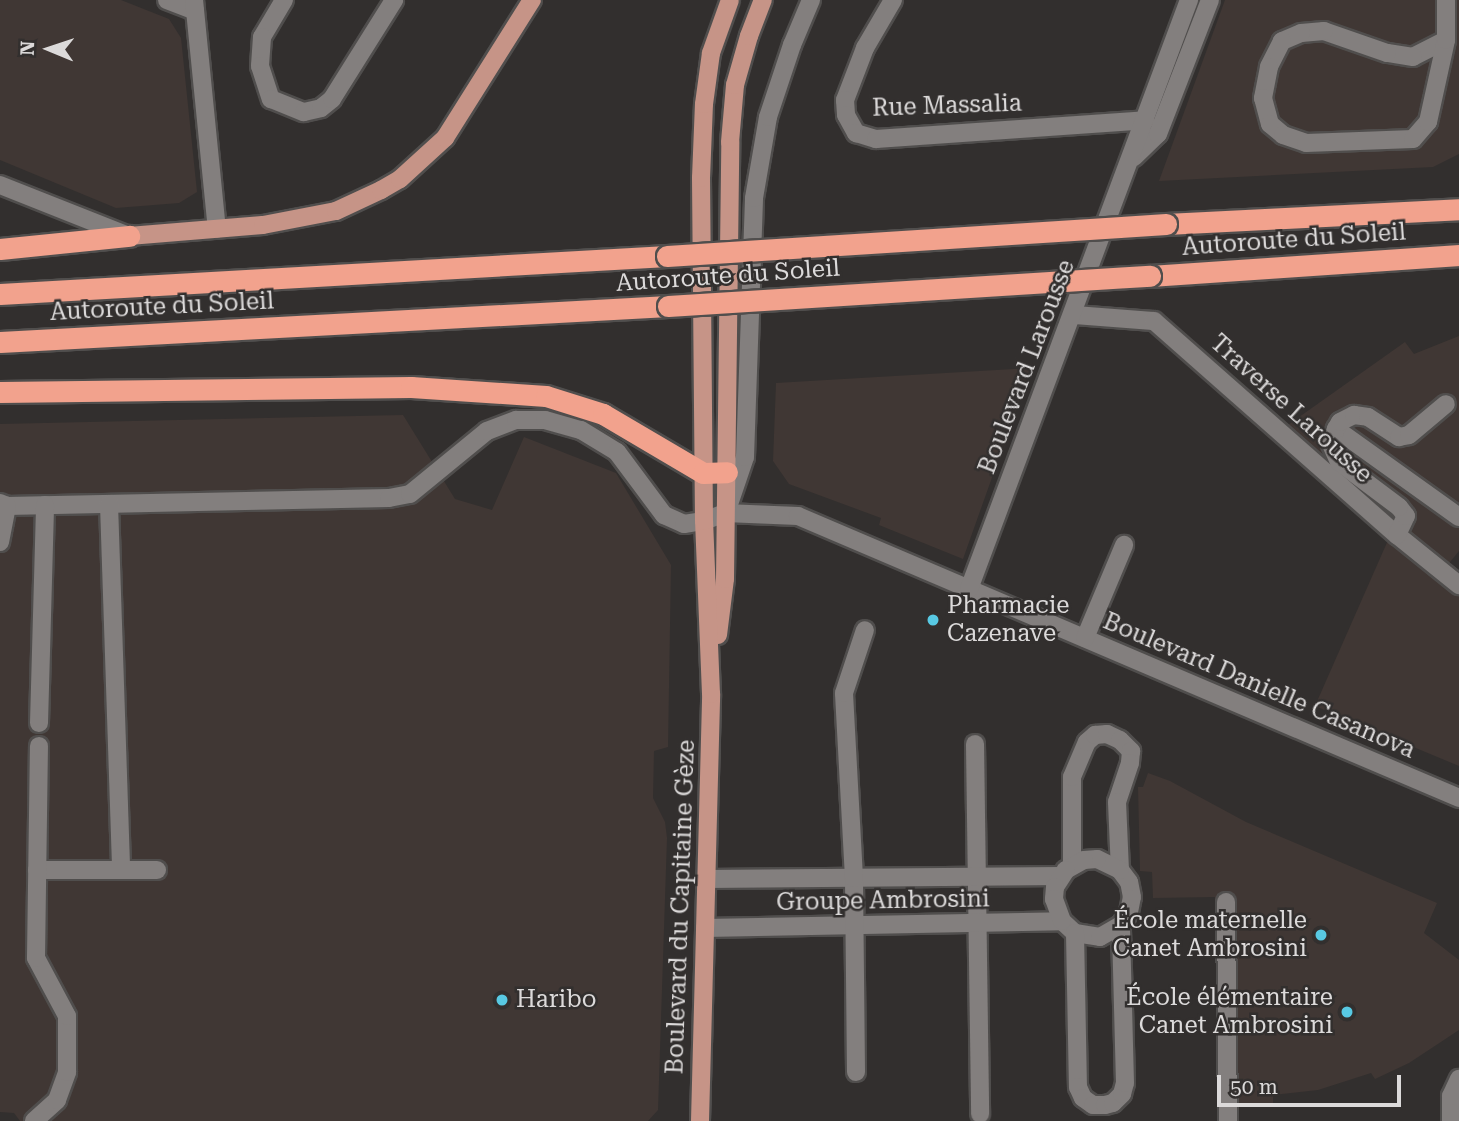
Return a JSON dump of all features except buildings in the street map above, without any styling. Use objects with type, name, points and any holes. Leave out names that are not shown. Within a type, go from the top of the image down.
[{"type":"highway","name":"Autoroute du Soleil","points":[[0,294],[1459,209]]},
{"type":"highway","points":[[0,249],[129,236]]},
{"type":"highway","name":"Autoroute du Soleil","points":[[0,342],[668,306],[1459,255]]},
{"type":"highway","points":[[0,392],[411,387],[547,396],[603,414],[703,472],[727,472]]},
{"type":"main road","points":[[129,236],[218,229],[336,211],[400,179],[445,138],[532,0]]},
{"type":"main road","points":[[704,521],[701,178],[704,104],[712,53],[730,0]]},
{"type":"main road","points":[[725,513],[730,142],[735,85],[763,0]]},
{"type":"main road","name":"Boulevard du Capitaine Gèze","points":[[711,694],[725,579],[725,513]]},
{"type":"main road","name":"Boulevard du Capitaine Gèze","points":[[701,1121],[711,694],[704,521]]},
{"type":"street","points":[[167,0],[195,6],[218,229]]},
{"type":"street","points":[[284,0],[262,37],[260,66],[271,99],[304,112],[321,108],[332,99],[394,0]]},
{"type":"street","points":[[725,513],[745,457],[754,198],[766,130],[792,45],[811,0]]},
{"type":"street","name":"Rue Massalia","points":[[893,0],[865,48],[845,100],[846,115],[856,133],[876,139],[1145,120]]},
{"type":"street","name":"Boulevard Larousse","points":[[969,589],[1074,315],[1189,0]]},
{"type":"street","name":"Boulevard Larousse","points":[[1129,162],[1158,134],[1210,0]]},
{"type":"street","points":[[1446,40],[1413,57],[1387,53],[1324,31],[1301,33],[1282,41],[1269,67],[1263,98],[1270,124],[1283,135],[1306,143],[1413,139],[1428,122],[1446,40],[1450,5]]},
{"type":"street","points":[[0,185],[94,225],[129,236]]},
{"type":"street","name":"Traverse Larousse","points":[[1074,315],[1154,321],[1397,535],[1459,584]]},
{"type":"street","points":[[1397,535],[1406,516],[1399,507],[1339,462],[1331,444],[1336,429],[1340,422],[1354,415],[1368,417],[1398,437],[1409,435],[1446,404]]},
{"type":"street","points":[[0,542],[3,505],[389,498],[410,494],[487,430],[516,420],[545,420],[580,430],[617,452],[664,516],[684,524],[704,521]]},
{"type":"street","points":[[1336,429],[1459,517]]},
{"type":"street","points":[[109,504],[121,870]]},
{"type":"street","points":[[39,723],[45,505]]},
{"type":"street","name":"Boulevard Danielle Casanova","points":[[704,521],[725,513],[798,516],[1459,798]]},
{"type":"street","points":[[1085,638],[1124,545]]},
{"type":"street","points":[[856,1072],[854,878],[844,693],[865,630]]},
{"type":"street","points":[[1107,734],[1120,740],[1131,751],[1130,763],[1117,802],[1119,870],[1129,882],[1132,897],[1129,912],[1121,925],[1125,1083],[1122,1094],[1113,1103],[1105,1105],[1093,1105],[1083,1098],[1078,1087],[1068,927],[1054,899],[1066,871],[1072,778],[1087,742],[1095,735],[1107,734]]},
{"type":"street","points":[[975,744],[980,1114]]},
{"type":"street","points":[[34,1121],[57,1100],[67,1072],[67,1016],[36,958],[38,746]]},
{"type":"street","name":"Groupe Ambrosini","points":[[706,879],[977,877],[1066,871],[1097,859],[1109,862],[1119,870]]},
{"type":"street","points":[[37,870],[157,870]]},
{"type":"street","points":[[1226,902],[1228,1121]]},
{"type":"street","name":"Groupe Ambrosini","points":[[705,928],[978,925],[1068,927],[1100,937],[1121,925]]},
{"type":"street","points":[[1451,1121],[1451,1096],[1459,1079]]},
{"type":"shaded area","points":[[0,0],[121,0],[169,19],[181,38],[197,192],[179,203],[116,208],[0,160]]},
{"type":"shaded area","points":[[1225,0],[1459,0],[1459,154],[1433,167],[1159,181]]},
{"type":"shaded area","points":[[1459,336],[1459,551],[1446,567],[1285,427],[1405,342],[1414,354]]},
{"type":"shaded area","points":[[1031,368],[963,559],[879,525],[881,518],[789,484],[773,461],[776,383]]},
{"type":"shaded area","name":"Haribo","points":[[403,415],[455,499],[492,510],[524,437],[616,473],[671,565],[668,747],[654,751],[653,798],[665,822],[667,838],[658,1110],[648,1121],[20,1121],[14,1113],[0,1112],[0,424]]},
{"type":"shaded area","points":[[1389,538],[1459,595],[1459,766],[1315,706]]},
{"type":"shaded area","name":"École maternelle Canet Ambrosini","points":[[1148,773],[1170,781],[1246,822],[1437,903],[1424,933],[1459,960],[1459,1030],[1409,1063],[1375,1079],[1371,1073],[1318,1090],[1273,1095],[1273,1105],[1237,1106],[1236,1095],[1219,1096],[1215,897],[1153,898],[1152,872],[1140,871],[1138,787],[1143,787]]},
{"type":"place","name":"Pharmacie Cazenave","points":[[933,620]]},
{"type":"place","name":"École maternelle Canet Ambrosini","points":[[1321,935]]},
{"type":"place","name":"Haribo","points":[[502,1000]]},
{"type":"place","name":"École élémentaire Canet Ambrosini","points":[[1347,1012]]}]
